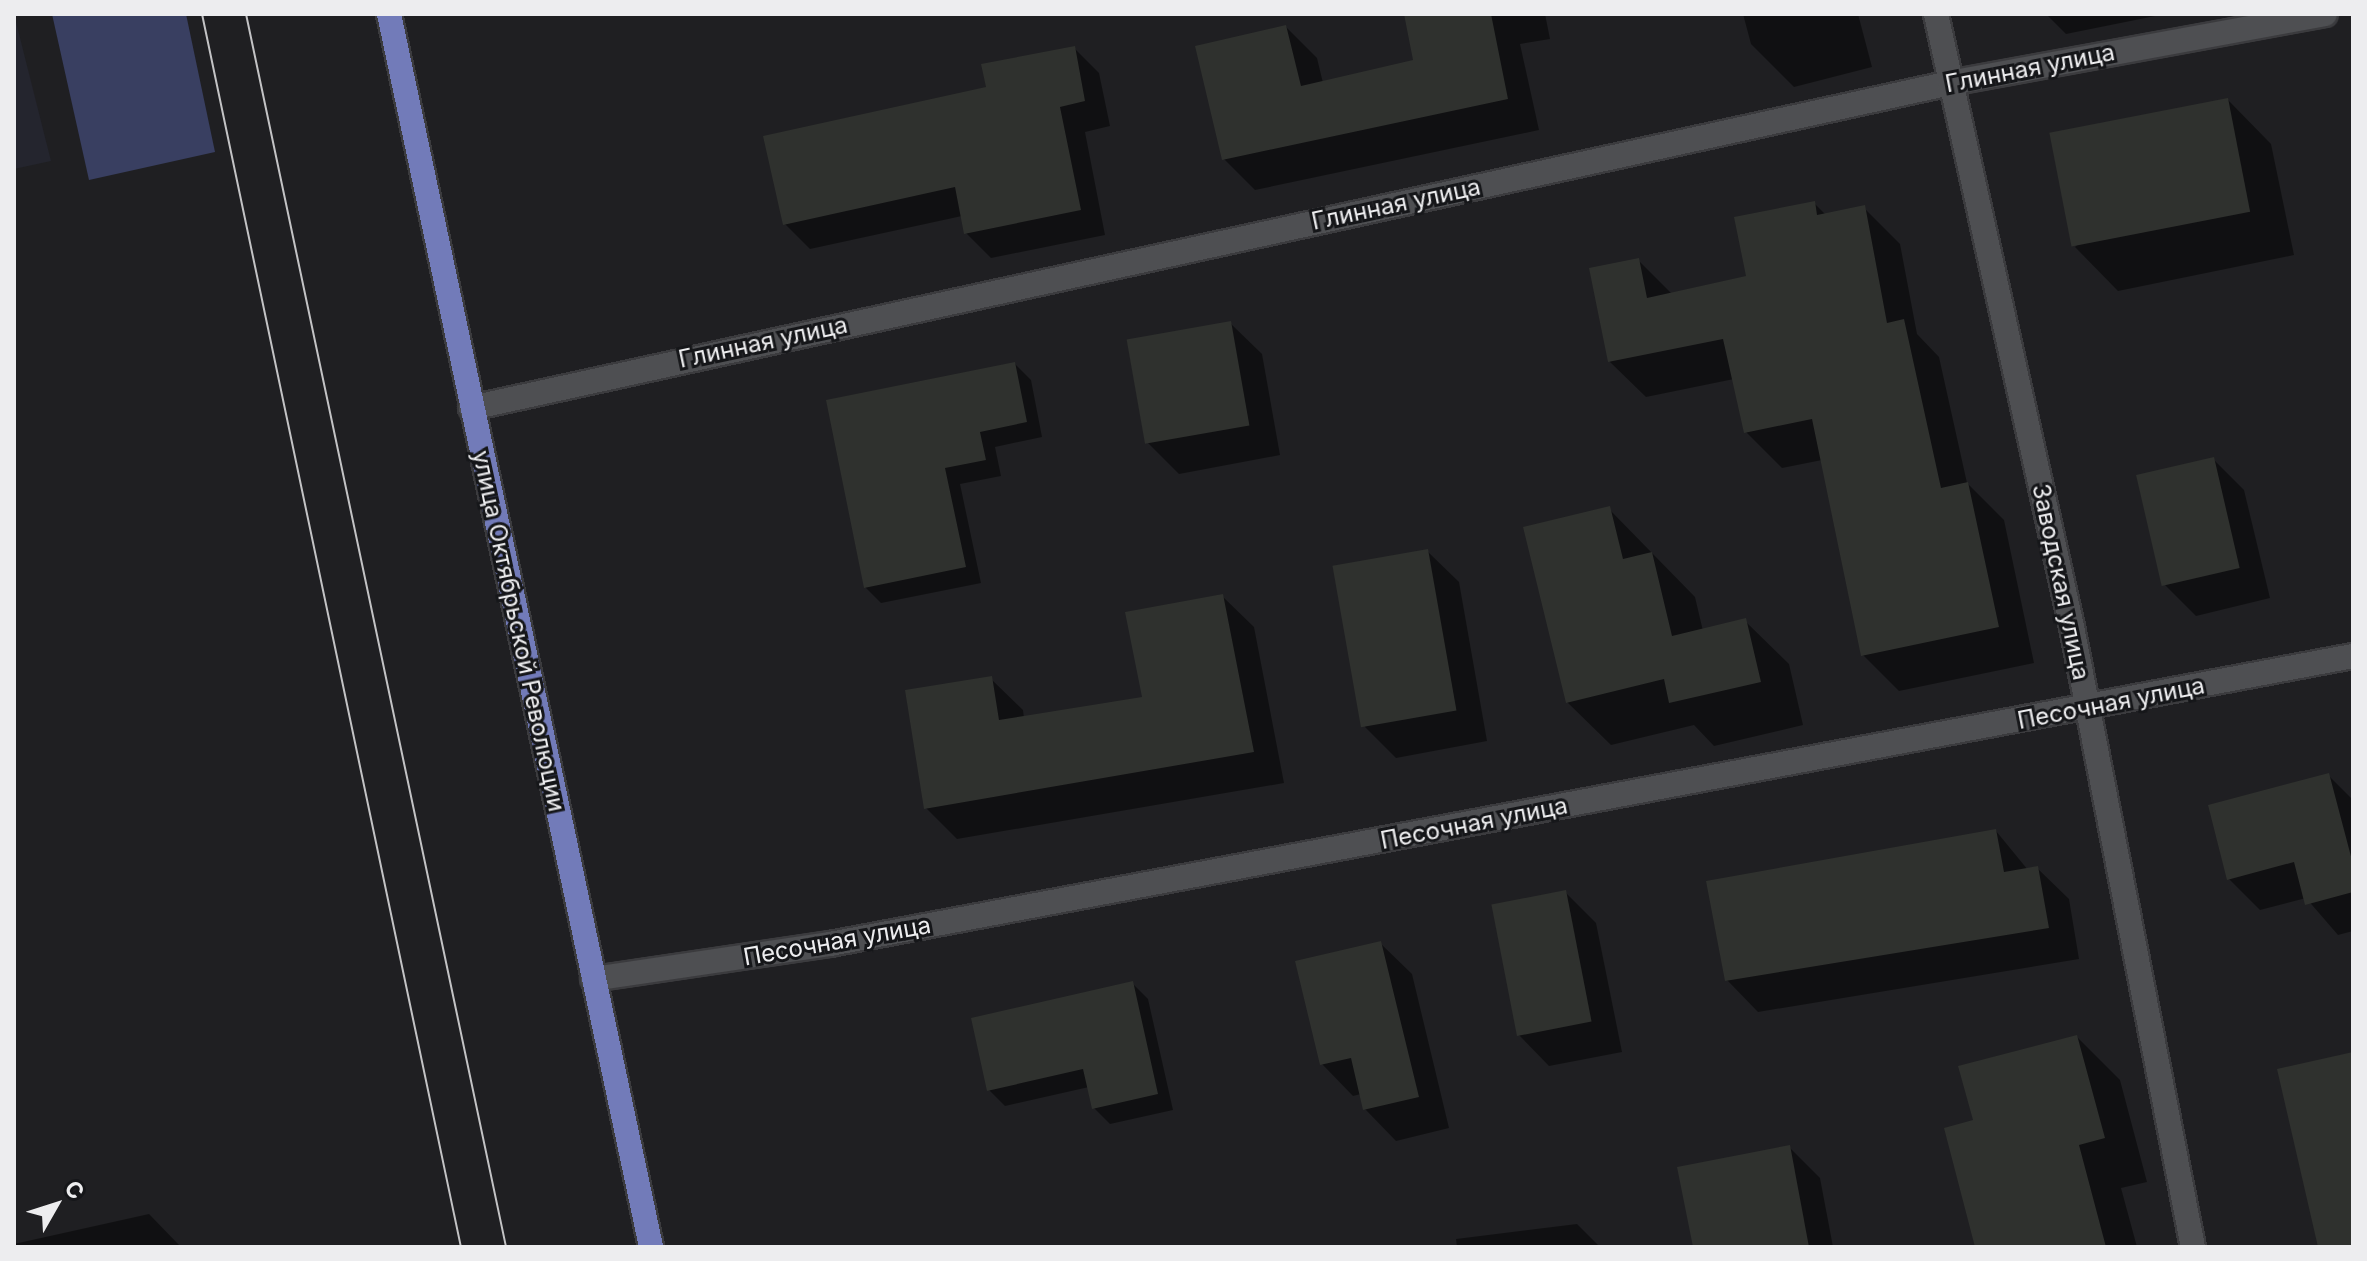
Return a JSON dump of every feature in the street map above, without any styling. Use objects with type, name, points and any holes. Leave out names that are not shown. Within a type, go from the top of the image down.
[{"type":"main road","name":"улица Октябрьской Революции","points":[[389,14],[651,1247]]},
{"type":"street","name":"Заводская улица","points":[[1936,14],[2088,708],[2193,1247]]},
{"type":"street","name":"Глинная улица","points":[[471,408],[1950,83],[2325,14]]},
{"type":"street","name":"Песочная улица","points":[[593,979],[830,944],[2353,656]]},
{"type":"shaded area","points":[[14,14],[51,161],[14,169]]},
{"type":"shaded area","points":[[52,14],[186,14],[215,152],[89,180]]},
{"type":"building","points":[[1404,14],[1491,14],[1508,99],[1222,160],[1195,46],[1286,25],[1301,86],[1413,60]]},
{"type":"building","points":[[1075,46],[1085,101],[1060,107],[1081,210],[964,234],[955,187],[783,225],[763,136],[986,87],[981,64]]},
{"type":"building","points":[[2228,98],[2250,212],[2071,247],[2049,133]]},
{"type":"building","points":[[1815,201],[1817,215],[1865,205],[1887,323],[1904,319],[1941,488],[1968,482],[1999,627],[1861,656],[1812,419],[1744,433],[1723,339],[1608,362],[1589,268],[1639,258],[1647,298],[1746,276],[1734,217]]},
{"type":"building","points":[[1231,321],[1249,425],[1145,444],[1127,339]]},
{"type":"building","points":[[1015,362],[1027,422],[980,432],[986,460],[945,468],[966,567],[864,588],[826,400]]},
{"type":"building","points":[[2214,457],[2240,568],[2162,586],[2136,475]]},
{"type":"building","points":[[1610,506],[1623,559],[1652,552],[1672,636],[1746,618],[1761,682],[1669,703],[1664,679],[1566,703],[1523,527]]},
{"type":"building","points":[[1428,549],[1456,711],[1361,727],[1332,566]]},
{"type":"building","points":[[1223,594],[1254,752],[924,809],[905,690],[992,676],[999,720],[1142,697],[1125,612]]},
{"type":"building","points":[[2329,773],[2353,864],[2353,892],[2305,905],[2294,862],[2227,880],[2208,805]]},
{"type":"building","points":[[1996,829],[2004,872],[2038,866],[2049,928],[1725,981],[1706,881]]},
{"type":"building","points":[[1566,890],[1592,1022],[1517,1036],[1491,905]]},
{"type":"building","points":[[1381,941],[1419,1097],[1363,1110],[1351,1058],[1320,1065],[1295,961]]},
{"type":"building","points":[[1133,981],[1158,1094],[1092,1109],[1083,1069],[987,1091],[971,1018]]},
{"type":"building","points":[[2077,1035],[2105,1138],[2079,1145],[2106,1247],[1975,1247],[1944,1128],[1973,1120],[1958,1066]]},
{"type":"building","points":[[2353,1052],[2353,1247],[2318,1247],[2277,1069]]},
{"type":"building","points":[[1790,1145],[1809,1247],[1693,1247],[1677,1167]]},
{"type":"tram line","points":[[202,14],[461,1247]]},
{"type":"tram line","points":[[246,14],[506,1247]]}]
